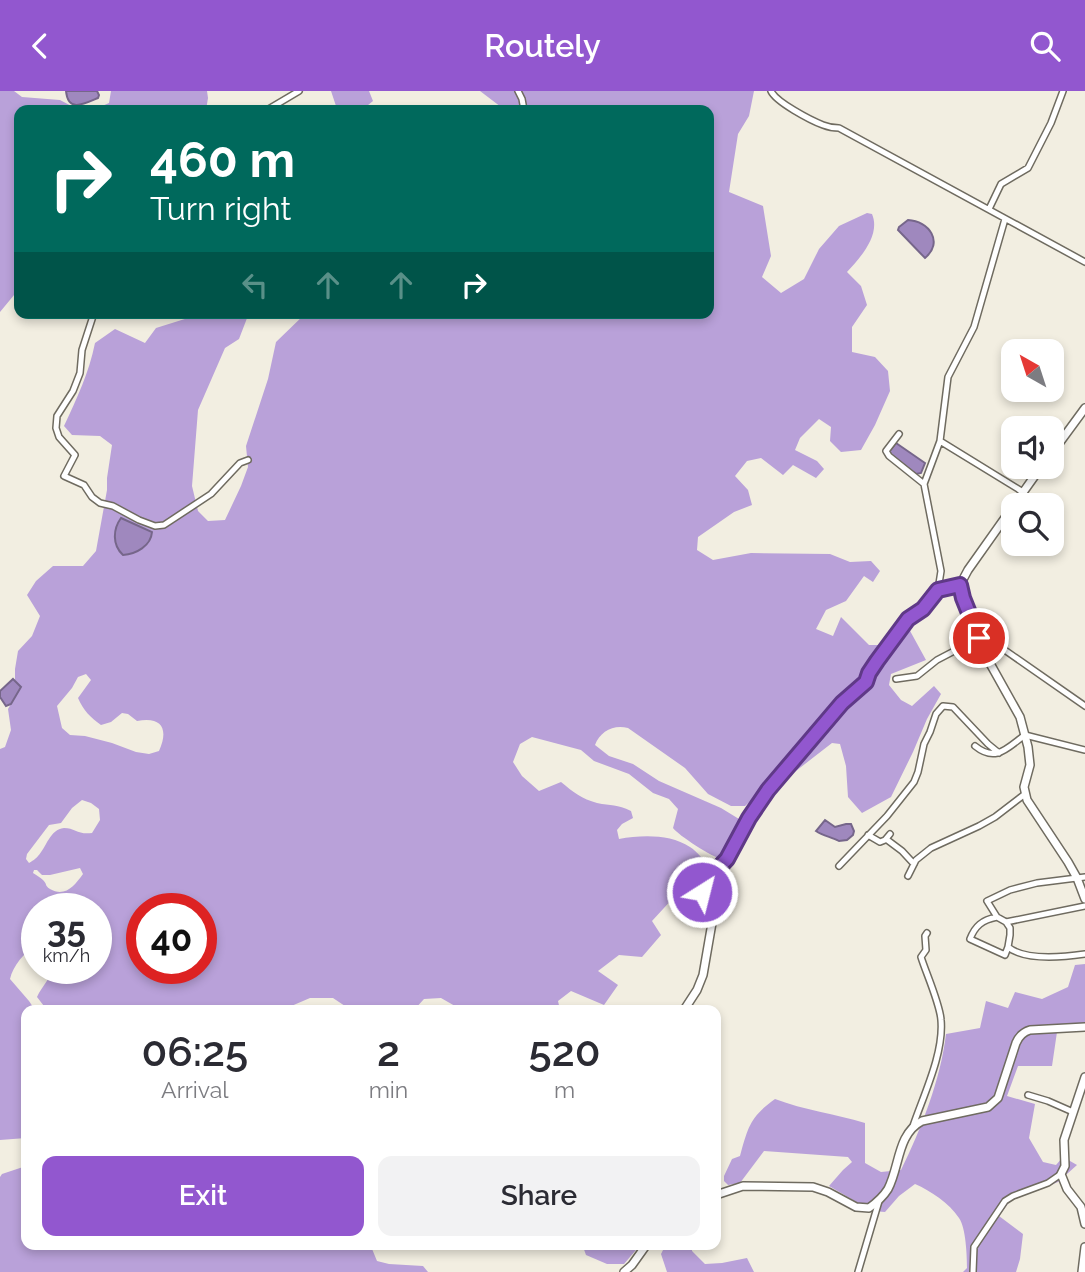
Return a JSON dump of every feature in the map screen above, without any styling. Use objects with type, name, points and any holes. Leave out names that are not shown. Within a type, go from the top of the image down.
[{"type":"street","points":[[275,105],[299,91]]},
{"type":"street","points":[[771,91],[775,98],[825,127],[839,128],[1085,262]]},
{"type":"street","points":[[989,209],[1002,184],[1028,168],[1051,123],[1063,91]]},
{"type":"street","points":[[687,1005],[703,975],[712,923],[702,892],[710,877],[727,859],[768,790],[842,703],[866,682],[869,673],[908,619],[923,609],[938,590],[941,571],[924,484],[940,441],[948,377],[974,327],[1005,219]]},
{"type":"street","points":[[92,319],[82,349],[80,373],[58,417],[56,428],[59,437],[75,455],[64,477],[84,485],[92,498],[100,503],[113,506],[155,526],[164,525],[211,494],[240,463],[248,460]]},
{"type":"street","points":[[1064,437],[1085,408]]},
{"type":"street","points":[[899,434],[886,451],[924,484]]},
{"type":"street","points":[[940,441],[1023,492]]},
{"type":"street","points":[[1032,479],[960,585],[987,658],[1020,717],[1030,765],[1024,787],[1027,800],[1081,878],[1085,899]]},
{"type":"street","points":[[938,590],[960,585]]},
{"type":"street","points":[[896,679],[918,676],[977,634]]},
{"type":"street","points":[[977,634],[1085,706]]},
{"type":"street","points":[[839,866],[887,816],[914,782],[924,744],[936,714],[943,706],[953,707],[968,725],[999,753]]},
{"type":"street","points":[[975,746],[989,754],[999,753],[1025,735],[1085,750]]},
{"type":"street","points":[[908,876],[921,855],[995,817],[1025,794]]},
{"type":"street","points":[[868,835],[880,842],[888,836],[914,864]]},
{"type":"street","points":[[997,918],[987,901],[1010,890],[1037,883],[1081,878]]},
{"type":"street","points":[[1006,922],[1085,906]]},
{"type":"street","points":[[997,918],[1006,922],[1010,928],[1008,947],[1004,955],[970,939],[975,926],[997,918]]},
{"type":"street","points":[[858,1272],[879,1201],[888,1188],[904,1140],[913,1126],[936,1059],[942,1017],[921,957],[926,950],[927,933]]},
{"type":"street","points":[[1008,947],[1015,953],[1031,956],[1085,954]]},
{"type":"street","points":[[913,1126],[922,1121],[988,1107],[998,1098],[1016,1043],[1025,1032],[1085,1027]]},
{"type":"street","points":[[973,1272],[974,1247],[1005,1201],[1048,1183],[1061,1174],[1065,1166],[1064,1140],[1085,1077]]},
{"type":"street","points":[[1028,1095],[1073,1112]]},
{"type":"street","points":[[1061,1174],[1067,1189],[1081,1207],[1085,1224]]},
{"type":"street","points":[[721,1193],[743,1186],[813,1187],[856,1207],[869,1208],[879,1201]]},
{"type":"street","points":[[1082,1272],[1085,1247]]},
{"type":"street","points":[[624,1272],[643,1250]]},
{"type":"shaded area","points":[[0,91],[14,91],[22,97],[60,100],[69,105],[14,105],[14,295],[0,312]]},
{"type":"shaded area","points":[[66,91],[97,91],[99,95],[98,98],[78,105],[70,102]]},
{"type":"shaded area","points":[[111,91],[207,91],[208,98],[207,105],[104,105],[109,103]]},
{"type":"shaded area","points":[[331,91],[369,91],[373,101],[368,105],[336,105]]},
{"type":"shaded area","points":[[480,91],[754,91],[749,116],[738,134],[729,192],[763,206],[771,256],[762,277],[781,293],[804,279],[819,249],[839,226],[867,213],[872,214],[874,230],[868,246],[847,272],[861,286],[867,305],[852,327],[852,352],[875,357],[888,371],[890,391],[861,450],[841,452],[830,441],[831,427],[819,419],[800,438],[795,450],[817,461],[824,469],[816,478],[793,465],[783,475],[761,458],[747,461],[735,476],[748,490],[752,505],[734,512],[698,537],[697,550],[713,560],[751,553],[830,554],[850,562],[871,561],[880,571],[873,582],[864,576],[846,601],[826,610],[816,629],[833,636],[841,617],[869,645],[883,645],[896,627],[909,629],[926,660],[891,674],[889,685],[901,700],[912,706],[934,686],[941,694],[891,797],[862,813],[848,797],[846,766],[840,744],[832,743],[745,806],[731,806],[708,794],[685,768],[628,728],[613,728],[604,732],[595,745],[609,756],[633,764],[659,781],[721,808],[739,819],[741,826],[722,859],[704,851],[676,831],[673,828],[678,809],[669,799],[653,793],[629,774],[594,761],[581,750],[532,737],[520,744],[513,762],[522,776],[539,791],[561,782],[587,799],[631,811],[633,818],[617,830],[619,839],[646,836],[674,840],[693,849],[710,867],[697,890],[686,884],[652,921],[661,935],[642,957],[619,955],[598,971],[618,985],[604,1005],[571,991],[558,1001],[559,1005],[453,1005],[441,998],[424,999],[419,1005],[344,1005],[333,998],[310,998],[294,1005],[43,1005],[37,997],[45,984],[112,984],[112,893],[21,893],[21,959],[10,979],[32,1005],[21,1005],[21,1138],[0,1140],[0,749],[5,747],[11,730],[8,709],[21,687],[15,680],[18,651],[32,636],[40,616],[27,595],[36,581],[53,566],[83,566],[96,551],[112,445],[100,436],[72,435],[64,426],[86,375],[95,343],[115,329],[145,343],[156,328],[185,319],[247,319],[239,339],[225,348],[198,410],[192,486],[198,511],[208,521],[225,520],[248,467],[246,446],[268,379],[276,342],[300,319],[714,319],[714,105],[498,105]],"holes":[[[86,674],[91,680],[78,698],[94,720],[101,725],[111,722],[122,713],[137,721],[158,722],[163,731],[159,751],[149,754],[136,752],[85,736],[70,735],[62,728],[57,706],[78,677]],[[82,800],[99,809],[100,820],[92,833],[59,829],[29,863],[27,854],[49,825],[61,823]],[[80,868],[83,874],[73,886],[60,892],[47,887],[43,880],[33,873],[37,870],[42,875],[50,875]]]},
{"type":"shaded area","points":[[908,220],[922,224],[932,233],[933,245],[925,258],[898,230]]},
{"type":"shaded area","points":[[896,443],[925,463],[921,473],[916,474],[891,455],[889,452]]},
{"type":"shaded area","points":[[121,518],[152,532],[149,541],[142,548],[123,555],[117,547],[115,537]]},
{"type":"shaded area","points":[[13,679],[21,687],[11,704],[6,706],[0,697],[0,691]]},
{"type":"shaded area","points":[[825,820],[835,827],[851,824],[853,835],[847,840],[839,841],[816,831]]},
{"type":"shaded area","points":[[1085,964],[1085,1032],[1057,1032],[1052,1066],[1018,1066],[1007,1096],[1035,1104],[1029,1138],[1043,1162],[1056,1165],[1063,1157],[1077,1165],[1058,1182],[1010,1201],[999,1216],[1023,1234],[1016,1272],[963,1272],[967,1268],[966,1250],[959,1218],[939,1198],[915,1184],[899,1196],[885,1212],[872,1211],[829,1186],[852,1162],[848,1157],[764,1151],[740,1183],[728,1185],[724,1181],[732,1159],[740,1156],[751,1123],[760,1111],[775,1099],[865,1123],[865,1163],[881,1172],[901,1170],[929,1103],[940,1068],[946,1034],[980,1028],[986,1001],[1008,1008],[1015,992],[1042,999],[1068,987],[1075,965]]},
{"type":"shaded area","points":[[21,1168],[21,1250],[372,1250],[377,1261],[423,1266],[428,1272],[0,1272],[2,1174]]},
{"type":"shaded area","points":[[584,1250],[636,1250],[624,1264],[607,1264],[586,1255]]},
{"type":"shaded area","points":[[663,1250],[692,1250],[705,1264],[747,1258],[754,1272],[667,1272],[661,1254]]},
{"type":"route","points":[[702,892],[710,877],[734,849],[749,818],[768,790],[842,703],[866,682],[869,673],[908,619],[923,609],[938,590],[960,585],[979,638]]}]
